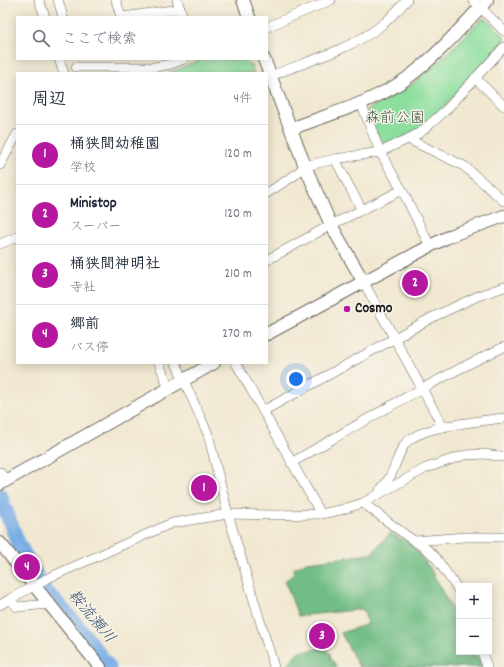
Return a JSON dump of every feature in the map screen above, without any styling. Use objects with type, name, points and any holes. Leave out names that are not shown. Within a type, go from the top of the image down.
[{"type":"street","points":[[40,0],[45,16]]},
{"type":"street","points":[[58,0],[63,16]]},
{"type":"street","points":[[116,0],[122,16]]},
{"type":"street","points":[[137,16],[182,13],[177,0]]},
{"type":"street","points":[[243,0],[249,16]]},
{"type":"street","points":[[268,27],[331,0]]},
{"type":"street","points":[[271,76],[346,46],[362,38],[390,19],[407,0]]},
{"type":"street","points":[[291,129],[360,102],[404,80],[426,63],[451,39],[480,2],[504,31]]},
{"type":"street","points":[[268,192],[295,175],[305,166],[380,152],[408,139],[432,124],[504,47]]},
{"type":"street","points":[[59,60],[64,72]]},
{"type":"street","points":[[76,66],[156,66],[171,64],[181,60]]},
{"type":"street","points":[[264,60],[305,166],[331,225],[443,427]]},
{"type":"street","points":[[475,78],[504,106]]},
{"type":"street","points":[[360,102],[380,152],[402,190],[430,246]]},
{"type":"street","points":[[0,165],[16,136]]},
{"type":"street","points":[[408,139],[464,166],[504,201]]},
{"type":"street","points":[[336,159],[362,210]]},
{"type":"street","points":[[268,259],[331,225],[402,190]]},
{"type":"street","points":[[268,333],[430,246],[458,233],[504,216]]},
{"type":"street","points":[[0,244],[16,237]]},
{"type":"street","points":[[263,410],[433,317],[478,296],[504,288]]},
{"type":"street","points":[[291,463],[422,388],[504,347]]},
{"type":"street","points":[[158,364],[169,388]]},
{"type":"street","points":[[176,364],[208,434],[228,514],[274,667]]},
{"type":"street","points":[[2,479],[184,381],[212,364]]},
{"type":"street","points":[[237,364],[321,514]]},
{"type":"street","points":[[366,502],[385,486],[404,445],[411,438],[443,427],[504,418]]},
{"type":"street","points":[[0,605],[46,579],[172,523],[228,514],[321,514],[366,502],[426,468],[465,454],[485,454],[504,457]]},
{"type":"street","points":[[366,502],[436,558],[456,587]]},
{"type":"street","points":[[415,541],[465,537],[504,537]]},
{"type":"street","points":[[0,543],[100,667]]},
{"type":"street","points":[[10,599],[17,607],[49,604]]},
{"type":"street","points":[[483,655],[487,667]]},
{"type":"green space","name":"森前公園","points":[[482,19],[486,19],[504,36],[504,43],[438,112],[418,129],[387,146],[383,145],[367,112],[368,109],[406,89],[439,61]]},
{"type":"green space","points":[[200,60],[246,60],[248,65],[250,64],[254,72],[170,72]]},
{"type":"green space","points":[[390,533],[411,544],[430,568],[456,617],[456,655],[476,655],[484,667],[359,667],[341,633],[368,624],[363,609],[298,616],[285,581],[294,574],[293,569],[307,562],[371,554]]},
{"type":"green space","points":[[324,649],[330,653],[331,659],[337,667],[290,667],[289,663],[298,652]]},
{"type":"waterway","name":"鞍流瀬川","points":[[0,495],[18,543],[37,577]]},
{"type":"waterway","name":"鞍流瀬川","points":[[45,590],[76,624],[109,667]]},
{"type":"place","name":"Ministop","points":[[415,283]]},
{"type":"place","name":"Cosmo","points":[[347,309]]},
{"type":"place","name":"桶狭間幼稚園","points":[[204,488]]},
{"type":"place","name":"郷前","points":[[27,567]]},
{"type":"place","name":"桶狭間神明社","points":[[322,636]]}]
